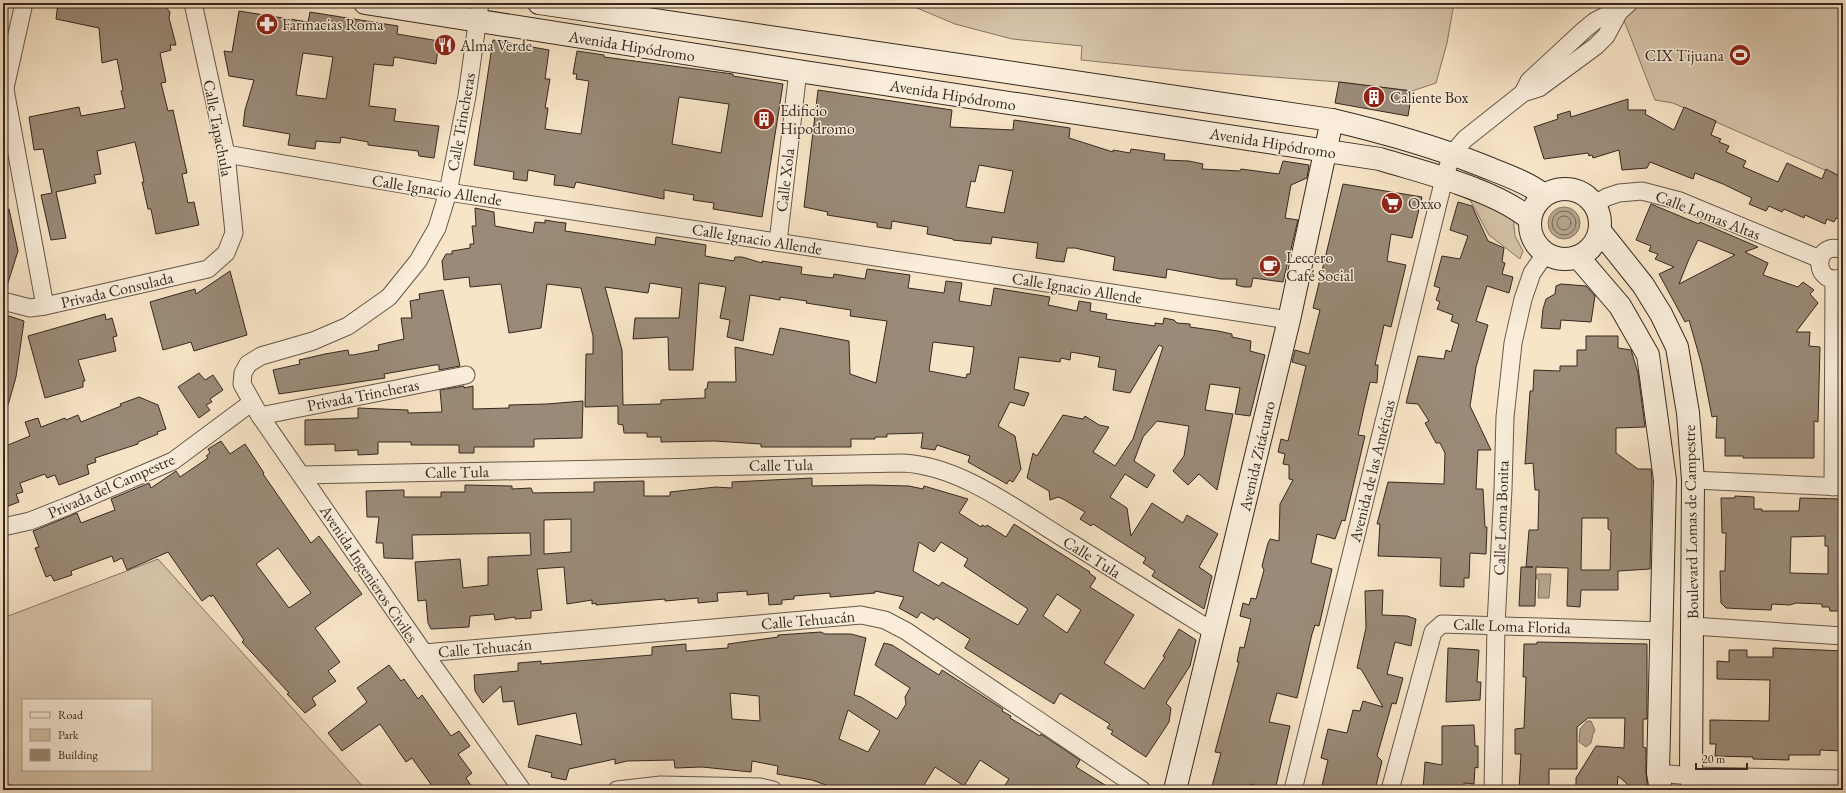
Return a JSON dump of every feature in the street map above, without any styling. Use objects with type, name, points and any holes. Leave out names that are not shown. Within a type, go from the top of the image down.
[{"type":"main road","name":"Avenida Hipódromo","points":[[365,3],[478,12],[798,71],[1380,159],[1444,179],[1502,201],[1516,208],[1530,219]]},
{"type":"main road","name":"Avenida Hipódromo","points":[[539,3],[1332,120],[1387,132],[1452,154],[1528,183],[1544,195]]},
{"type":"main road","name":"Avenida Zitácuaro","points":[[1176,790],[1289,320],[1332,120]]},
{"type":"main road","points":[[1564,188],[1576,190],[1587,195],[1595,204],[1599,213],[1600,231],[1595,242],[1588,251],[1578,257],[1561,259],[1546,254],[1533,239],[1530,229],[1530,219],[1535,206],[1544,195],[1553,190],[1564,188]]},
{"type":"main road","name":"Boulevard Lomas de Campestre","points":[[1600,231],[1643,285],[1661,314],[1677,347],[1688,413],[1694,480],[1692,783]]},
{"type":"main road","name":"Boulevard Lomas de Campestre","points":[[1578,257],[1620,306],[1648,355],[1665,480],[1660,782]]},
{"type":"street","points":[[24,3],[4,87],[45,306]]},
{"type":"street","name":"Calle Tapachula","points":[[193,3],[226,154],[234,234],[226,252]]},
{"type":"street","points":[[1452,154],[1465,139],[1523,93],[1529,81],[1584,30],[1595,21],[1624,8]]},
{"type":"street","name":"Calle Trincheras","points":[[242,373],[248,364],[261,356],[313,341],[341,329],[389,297],[418,261],[436,228],[448,192],[467,96],[478,12]]},
{"type":"street","name":"Calle Xola","points":[[778,242],[798,71]]},
{"type":"street","name":"Calle Ignacio Allende","points":[[226,154],[448,192],[1289,320]]},
{"type":"street","name":"Avenida de las Américas","points":[[1293,790],[1444,179],[1452,154]]},
{"type":"street","name":"Calle Lomas Altas","points":[[1595,204],[1607,197],[1619,193],[1642,191],[1680,201],[1820,259]]},
{"type":"street","points":[[1694,480],[1838,487],[1838,278],[1827,277],[1819,266],[1820,259],[1829,248],[1843,250]]},
{"type":"street","name":"Privada Consulada","points":[[3,301],[30,308],[45,306],[208,270],[226,252]]},
{"type":"street","name":"Calle Loma Bonita","points":[[1493,790],[1496,625],[1503,489],[1504,417],[1513,343],[1523,299],[1532,273],[1546,254]]},
{"type":"street","name":"Avenida Ingenieros Civiles","points":[[242,373],[242,384],[256,409],[424,654],[522,790]]},
{"type":"street","name":"Privada Trincheras","points":[[256,409],[466,375]]},
{"type":"street","name":"Privada del Campestre","points":[[3,527],[30,521],[173,461],[256,409]]},
{"type":"street","name":"Calle Tula","points":[[302,475],[903,463],[921,464],[942,470],[992,494],[1214,632]]},
{"type":"street","name":"Calle Tehuacán","points":[[424,654],[861,615],[885,620],[906,632],[1142,790]]},
{"type":"street","name":"Calle Loma Florida","points":[[1390,790],[1432,632],[1442,624],[1662,631]]},
{"type":"street","points":[[1693,626],[1843,636]]},
{"type":"street","points":[[1660,782],[1692,783],[1843,779]]},
{"type":"street","points":[[617,790],[661,785],[760,787],[773,790]]},
{"type":"green space","points":[[905,3],[1454,3],[1447,43],[1436,83],[1412,91],[1339,82],[1180,70],[1081,60],[1082,46],[1012,39],[955,24]]},
{"type":"green space","name":"CIX Tijuana","points":[[1628,3],[1843,3],[1843,178],[1673,103],[1655,100],[1620,10]]},
{"type":"green space","points":[[1455,187],[1513,216],[1515,236],[1523,251],[1520,259],[1489,235],[1470,200],[1454,194]]},
{"type":"green space","points":[[158,559],[366,790],[27,790],[3,782],[3,618]]},
{"type":"water","points":[[1561,207],[1567,207],[1576,211],[1580,223],[1576,235],[1567,239],[1561,239],[1552,235],[1548,226],[1548,220],[1552,211]]},
{"type":"water","points":[[1537,574],[1551,574],[1549,598],[1538,598],[1539,580],[1536,578]]},
{"type":"water","points":[[1587,721],[1591,721],[1595,730],[1591,743],[1586,747],[1579,742],[1580,729]]},
{"type":"building","points":[[58,3],[157,3],[166,7],[170,12],[169,18],[176,45],[170,45],[171,50],[160,53],[166,82],[161,83],[168,111],[173,110],[187,173],[182,174],[188,203],[194,202],[199,225],[156,234],[151,209],[148,209],[142,182],[144,182],[135,142],[97,151],[101,174],[94,175],[96,183],[56,192],[66,238],[51,240],[41,195],[52,193],[43,149],[34,150],[29,117],[79,107],[81,116],[125,108],[121,91],[123,90],[117,59],[102,63],[99,28],[56,19]]},
{"type":"building","points":[[239,11],[308,22],[310,12],[398,26],[397,34],[439,41],[436,64],[394,57],[393,66],[374,64],[369,106],[396,109],[394,121],[439,126],[434,158],[419,156],[418,151],[368,145],[368,142],[341,137],[340,143],[316,141],[315,149],[288,145],[290,134],[243,126],[245,110],[254,80],[229,76],[224,51],[232,52]],"holes":[[[303,53],[333,57],[326,99],[296,95]]]},
{"type":"building","points":[[493,40],[549,50],[545,79],[550,79],[545,108],[548,108],[545,129],[581,134],[589,81],[576,79],[577,74],[573,74],[577,51],[604,55],[604,57],[733,74],[733,76],[783,84],[762,217],[713,209],[714,203],[693,200],[694,195],[664,190],[664,199],[576,182],[574,188],[554,185],[555,175],[528,170],[527,181],[513,179],[514,172],[474,165]],"holes":[[[679,97],[729,104],[721,153],[672,144]]]},
{"type":"building","name":"Caliente Box","points":[[1339,82],[1412,91],[1408,116],[1335,103]]},
{"type":"building","points":[[818,90],[952,110],[950,127],[1013,130],[1014,120],[1070,128],[1069,138],[1113,152],[1113,150],[1130,153],[1131,149],[1165,154],[1164,160],[1189,161],[1203,164],[1202,169],[1240,171],[1241,169],[1279,174],[1283,161],[1309,165],[1307,178],[1291,185],[1285,218],[1298,220],[1283,282],[1253,278],[1251,287],[1236,285],[1237,279],[1221,279],[1167,269],[1166,278],[1113,270],[1115,257],[1075,248],[1067,248],[1064,262],[1036,258],[1038,243],[992,237],[991,244],[953,240],[927,234],[928,227],[892,221],[891,229],[877,227],[877,223],[827,215],[828,212],[804,207]],"holes":[[[979,165],[1013,171],[1004,213],[966,207],[971,181],[975,182]]]},
{"type":"building","points":[[1628,99],[1628,110],[1646,110],[1645,114],[1674,130],[1684,107],[1716,121],[1711,135],[1721,139],[1719,142],[1729,146],[1726,152],[1746,161],[1743,167],[1778,182],[1787,163],[1822,179],[1826,169],[1843,178],[1843,221],[1836,218],[1834,222],[1827,219],[1825,224],[1805,215],[1804,218],[1784,209],[1782,212],[1769,206],[1766,211],[1749,204],[1752,198],[1723,184],[1695,173],[1693,179],[1650,162],[1647,168],[1622,170],[1619,150],[1593,158],[1592,155],[1589,156],[1588,153],[1544,159],[1534,127],[1558,119],[1557,115],[1570,111],[1571,117]]},
{"type":"building","points":[[1343,184],[1422,197],[1412,238],[1391,234],[1387,261],[1406,265],[1391,327],[1384,325],[1375,365],[1378,365],[1377,383],[1370,382],[1358,435],[1365,436],[1345,521],[1342,520],[1335,539],[1317,534],[1311,563],[1332,569],[1319,626],[1315,625],[1312,634],[1297,698],[1277,693],[1269,722],[1290,726],[1275,790],[1250,784],[1249,790],[1211,790],[1221,753],[1215,752],[1239,662],[1237,662],[1240,647],[1244,648],[1251,619],[1240,616],[1243,603],[1249,605],[1251,598],[1256,599],[1264,570],[1262,566],[1268,543],[1270,539],[1279,541],[1280,504],[1293,480],[1289,479],[1289,465],[1283,464],[1285,454],[1278,452],[1281,439],[1288,441],[1306,366],[1292,362],[1295,350],[1309,354],[1320,310],[1313,308]]},
{"type":"building","points":[[1458,202],[1472,206],[1488,241],[1504,248],[1502,262],[1505,263],[1502,274],[1513,277],[1509,293],[1487,286],[1476,321],[1488,325],[1476,367],[1470,406],[1491,450],[1478,450],[1476,489],[1483,489],[1485,527],[1487,527],[1486,554],[1470,553],[1469,578],[1464,578],[1464,587],[1440,586],[1441,558],[1378,556],[1380,524],[1377,524],[1388,482],[1444,484],[1445,453],[1440,443],[1436,443],[1425,423],[1429,421],[1418,404],[1406,403],[1418,356],[1444,359],[1446,350],[1451,352],[1459,324],[1451,321],[1453,315],[1437,309],[1440,302],[1436,300],[1440,288],[1434,286],[1442,256],[1460,259],[1468,236],[1450,230]]},
{"type":"building","points":[[1651,204],[1699,224],[1700,222],[1758,247],[1745,252],[1768,263],[1763,275],[1798,287],[1803,282],[1814,290],[1810,294],[1818,303],[1796,332],[1810,332],[1809,346],[1820,347],[1818,422],[1814,421],[1814,458],[1743,458],[1743,456],[1725,456],[1725,438],[1716,438],[1717,416],[1712,417],[1702,366],[1689,320],[1685,322],[1659,274],[1674,267],[1655,259],[1658,254],[1649,251],[1651,246],[1636,240]],"holes":[[[1698,240],[1735,255],[1679,284]]]},
{"type":"building","points":[[475,208],[494,212],[495,226],[533,233],[535,222],[545,223],[545,220],[566,223],[565,231],[655,245],[656,237],[706,245],[705,256],[734,261],[735,257],[742,257],[762,263],[762,261],[802,267],[801,274],[833,278],[834,274],[865,279],[867,269],[910,275],[908,288],[944,293],[946,281],[962,283],[959,301],[991,306],[994,288],[1050,297],[1048,305],[1077,311],[1079,301],[1091,303],[1090,311],[1107,314],[1106,319],[1155,326],[1155,323],[1163,324],[1164,318],[1174,320],[1177,323],[1190,324],[1190,327],[1232,334],[1232,337],[1251,341],[1250,351],[1265,355],[1250,416],[1235,414],[1240,388],[1210,384],[1205,410],[1233,414],[1217,490],[1199,474],[1188,485],[1173,471],[1184,456],[1189,426],[1157,421],[1143,437],[1134,461],[1155,475],[1147,488],[1125,474],[1110,497],[1127,508],[1131,536],[1152,503],[1183,523],[1187,515],[1218,534],[1199,567],[1212,576],[1204,609],[1152,576],[1155,571],[1143,563],[1146,558],[1093,524],[1091,526],[1080,519],[1085,512],[1058,497],[1050,500],[1049,491],[1027,478],[1033,453],[1037,456],[1063,415],[1083,419],[1085,416],[1099,425],[1109,427],[1093,452],[1115,466],[1133,439],[1163,347],[1159,345],[1130,393],[1113,390],[1116,370],[1098,367],[1100,357],[1071,352],[1070,360],[1061,358],[1060,362],[1019,357],[1014,389],[1029,393],[1024,406],[1010,402],[998,426],[1015,436],[1021,469],[1013,482],[1009,480],[1007,484],[968,462],[970,456],[937,445],[935,450],[921,448],[923,433],[887,434],[887,437],[875,437],[875,439],[851,439],[851,447],[761,447],[761,444],[714,441],[661,442],[661,437],[647,437],[647,433],[624,433],[623,425],[618,424],[618,406],[585,407],[586,354],[593,354],[593,336],[581,288],[547,284],[541,328],[509,333],[501,284],[470,287],[469,277],[444,280],[442,261],[446,254],[452,254],[452,251],[470,248],[470,244],[474,244],[472,226],[476,226]],"holes":[[[650,283],[682,288],[679,318],[635,318],[633,339],[668,337],[669,370],[693,370],[699,283],[726,287],[720,318],[730,320],[727,337],[743,341],[750,295],[780,300],[780,297],[807,301],[806,303],[851,310],[850,316],[887,321],[876,383],[850,374],[849,341],[780,328],[773,355],[735,347],[736,382],[708,382],[707,389],[705,389],[705,398],[661,400],[661,404],[623,405],[622,350],[605,287],[648,293]],[[933,342],[974,347],[970,374],[967,374],[966,378],[929,371]]]},
{"type":"building","points":[[9,209],[18,251],[6,289],[3,288],[3,210]]},
{"type":"building","points":[[230,271],[247,335],[194,351],[191,342],[163,350],[150,302],[195,289],[196,294]]},
{"type":"building","points":[[1561,284],[1586,286],[1595,296],[1591,322],[1561,320],[1560,329],[1541,328],[1543,309],[1546,299],[1555,294],[1556,286]]},
{"type":"building","points":[[443,290],[460,366],[439,370],[439,365],[435,365],[384,374],[385,378],[279,394],[273,370],[300,364],[299,360],[325,354],[348,350],[349,355],[353,355],[379,350],[378,345],[404,339],[401,318],[412,318],[410,301],[420,299],[419,294]]},
{"type":"building","points":[[3,314],[24,321],[16,377],[8,405],[3,405]]},
{"type":"building","points":[[105,314],[106,320],[112,318],[117,336],[113,337],[116,351],[78,360],[85,381],[83,381],[83,387],[45,398],[28,336]]},
{"type":"building","points":[[1586,336],[1618,336],[1618,348],[1631,350],[1638,373],[1645,427],[1616,428],[1616,453],[1638,469],[1651,469],[1650,569],[1618,571],[1618,590],[1581,590],[1580,607],[1567,606],[1568,568],[1536,567],[1535,606],[1519,606],[1521,567],[1526,567],[1529,530],[1538,530],[1539,490],[1535,490],[1533,463],[1525,464],[1530,391],[1533,391],[1534,370],[1560,371],[1560,366],[1577,366],[1577,350],[1586,350]],"holes":[[[1582,518],[1608,518],[1608,529],[1611,531],[1610,570],[1581,570]]]},
{"type":"building","points":[[199,373],[205,380],[213,375],[223,390],[210,399],[212,402],[206,405],[210,410],[199,418],[178,387]]},
{"type":"building","points":[[464,386],[464,388],[473,386],[473,409],[509,408],[509,405],[583,401],[582,438],[534,439],[534,447],[474,447],[474,453],[459,453],[459,445],[411,445],[411,442],[378,442],[378,454],[358,455],[358,450],[335,451],[335,444],[305,445],[305,420],[358,418],[358,408],[408,410],[408,413],[442,412],[440,390]]},
{"type":"building","points":[[139,397],[158,405],[166,429],[138,442],[138,444],[95,458],[96,462],[87,465],[89,474],[59,485],[55,475],[47,478],[45,474],[20,483],[23,492],[16,494],[19,502],[3,508],[3,447],[30,436],[25,422],[38,418],[41,427],[78,415],[81,422]]},
{"type":"building","points":[[221,441],[230,454],[245,444],[264,473],[263,474],[311,543],[319,536],[362,594],[315,628],[340,662],[328,671],[336,681],[312,698],[316,705],[305,713],[287,694],[289,693],[242,642],[244,640],[213,595],[211,597],[210,595],[202,601],[168,552],[127,570],[122,558],[114,562],[112,556],[71,571],[72,575],[54,581],[51,575],[46,577],[35,548],[39,547],[33,531],[77,513],[81,523],[115,510],[111,499],[149,483],[151,488],[176,471],[180,477],[208,458],[206,456],[210,453],[208,449]],"holes":[[[278,548],[311,593],[289,608],[256,564]]]},
{"type":"building","points":[[812,478],[812,486],[909,486],[923,489],[924,486],[968,499],[959,513],[981,527],[982,525],[986,527],[987,525],[1006,537],[1014,524],[1090,572],[1089,573],[1096,578],[1090,587],[1134,615],[1104,663],[1144,689],[1165,657],[1163,656],[1179,629],[1196,640],[1190,666],[1166,703],[1171,708],[1169,722],[1146,757],[1111,734],[1113,731],[1107,728],[1110,724],[1060,693],[1054,704],[965,648],[970,639],[936,617],[934,620],[921,612],[917,618],[899,608],[904,597],[875,591],[875,593],[830,597],[830,593],[794,596],[794,599],[782,600],[782,604],[769,605],[768,593],[747,595],[747,591],[717,593],[718,601],[698,603],[698,598],[665,601],[665,599],[596,605],[596,603],[592,604],[592,600],[567,604],[564,567],[537,569],[542,610],[531,611],[531,618],[515,619],[515,617],[495,620],[494,614],[470,616],[469,627],[431,629],[428,623],[426,600],[418,601],[415,562],[460,559],[463,588],[488,585],[488,557],[531,555],[530,533],[412,535],[413,559],[384,558],[383,543],[376,543],[379,517],[367,517],[366,491],[404,490],[404,497],[441,497],[441,492],[465,492],[465,485],[512,486],[512,489],[531,488],[533,493],[594,492],[594,482],[644,481],[644,496],[670,496],[670,492],[716,487],[732,488],[732,482]],"holes":[[[571,519],[571,552],[544,554],[544,520]],[[919,542],[934,552],[941,542],[968,559],[964,566],[1028,609],[1018,625],[942,582],[939,586],[913,571]],[[1057,594],[1081,610],[1067,633],[1043,616]]]},
{"type":"building","points":[[1735,496],[1754,497],[1754,509],[1762,509],[1762,511],[1799,511],[1800,498],[1843,499],[1843,611],[1830,611],[1829,607],[1822,607],[1822,604],[1772,604],[1771,610],[1726,608],[1721,603],[1720,571],[1725,571],[1726,533],[1722,533],[1721,498],[1735,498]],"holes":[[[1825,536],[1825,546],[1828,546],[1828,574],[1790,573],[1791,537]]]},
{"type":"building","points":[[1383,590],[1382,615],[1407,616],[1416,619],[1411,646],[1395,642],[1387,674],[1403,678],[1396,704],[1392,703],[1377,756],[1382,761],[1375,790],[1321,790],[1328,760],[1321,758],[1328,729],[1347,733],[1353,710],[1360,711],[1363,701],[1383,707],[1361,669],[1357,668],[1366,628],[1365,591]]},
{"type":"building","points":[[821,632],[825,634],[851,634],[866,638],[854,695],[861,697],[897,719],[906,704],[905,697],[910,688],[875,665],[884,643],[892,645],[939,675],[942,670],[1003,709],[1002,711],[1011,716],[1010,718],[1040,736],[1041,734],[1080,760],[1076,767],[1113,790],[1002,790],[1009,779],[980,760],[964,786],[935,767],[921,790],[840,790],[812,780],[777,774],[778,766],[752,761],[751,772],[702,767],[675,768],[674,760],[627,761],[615,764],[615,759],[569,769],[566,780],[551,777],[552,773],[528,767],[536,735],[582,745],[576,713],[518,725],[514,701],[503,702],[501,686],[483,703],[475,691],[474,675],[518,671],[518,663],[541,661],[541,664],[652,655],[652,647],[686,644],[686,651],[728,648],[728,644],[778,637],[778,635]],"holes":[[[730,693],[759,696],[760,721],[732,719]],[[848,710],[880,731],[868,752],[839,739]]]},
{"type":"building","points":[[1537,642],[1647,644],[1647,719],[1643,719],[1643,747],[1646,748],[1648,790],[1634,790],[1618,776],[1617,790],[1576,790],[1576,778],[1596,746],[1624,748],[1625,718],[1588,718],[1577,727],[1577,769],[1549,769],[1549,790],[1519,790],[1521,754],[1515,754],[1515,729],[1524,728],[1526,677],[1523,677],[1524,644],[1537,644]]},
{"type":"building","points":[[1448,648],[1479,650],[1477,682],[1481,682],[1480,700],[1446,702]]},
{"type":"building","points":[[1773,648],[1843,651],[1843,751],[1820,750],[1820,755],[1789,755],[1789,760],[1715,756],[1716,744],[1710,744],[1710,720],[1769,721],[1770,680],[1717,679],[1717,661],[1729,662],[1729,650],[1747,650],[1747,657],[1773,657]]},
{"type":"building","points":[[389,665],[401,681],[404,679],[418,699],[422,695],[451,736],[459,731],[470,746],[458,754],[472,773],[466,778],[474,790],[435,790],[412,758],[406,762],[380,724],[342,751],[328,733],[367,702],[357,688]]},
{"type":"building","points":[[1474,725],[1475,746],[1478,746],[1478,768],[1475,767],[1474,784],[1464,783],[1464,790],[1423,790],[1425,762],[1442,765],[1442,726]]},
{"type":"place","name":"Farmacias Roma","points":[[267,24]]},
{"type":"place","name":"Alma Verde","points":[[445,45]]},
{"type":"place","name":"CIX Tijuana","points":[[1740,55]]},
{"type":"place","name":"Caliente Box","points":[[1374,97]]},
{"type":"place","name":"Edificio Hipodromo","points":[[764,119]]},
{"type":"place","name":"Oxxo","points":[[1392,203]]},
{"type":"place","name":"Leccero Café Social","points":[[1270,266]]}]
